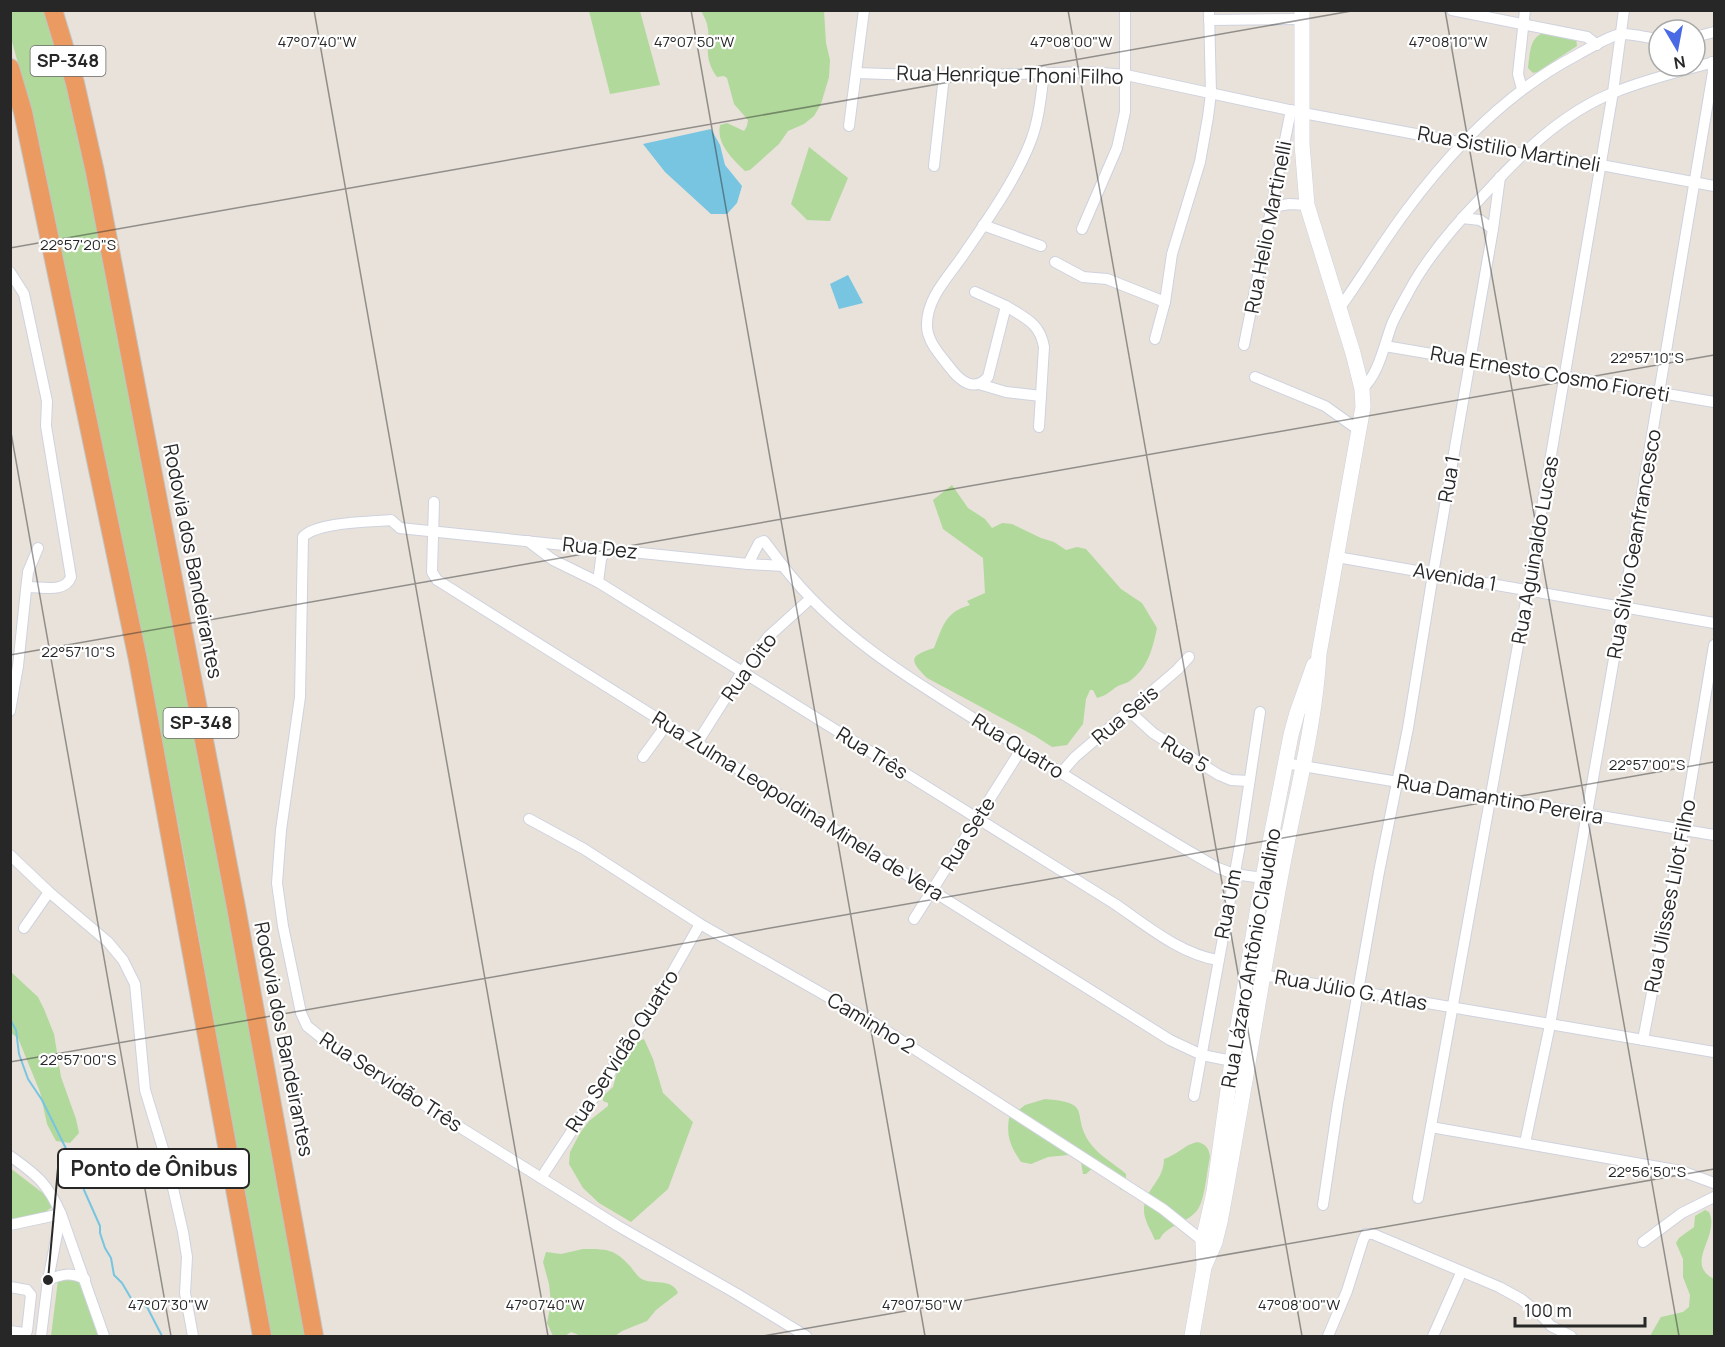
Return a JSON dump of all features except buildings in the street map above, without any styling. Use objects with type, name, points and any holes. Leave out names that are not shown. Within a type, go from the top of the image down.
[{"type":"highway","name":"Rodovia dos Bandeirantes","points":[[53,10],[75,83],[95,172],[230,872],[314,1336]]},
{"type":"highway","name":"SP-348","points":[[10,68],[26,123],[138,660],[262,1336]]},
{"type":"main road","name":"Rua Lázaro Antônio Claudino","points":[[1204,1267],[1221,1222],[1282,870],[1312,717],[1319,654],[1364,407],[1362,389],[1306,205],[1297,112],[1302,15]]},
{"type":"main road","name":"Rua Lázaro Antônio Claudino","points":[[1191,1336],[1204,1267],[1203,1241],[1214,1192],[1232,1061],[1263,878],[1297,713],[1319,654]]},
{"type":"street","points":[[849,126],[864,10]]},
{"type":"street","points":[[1082,229],[1117,148],[1125,112],[1125,10]]},
{"type":"street","points":[[1452,10],[1587,37],[1597,45]]},
{"type":"street","points":[[1522,89],[1518,74],[1525,10]]},
{"type":"street","name":"Rua Aguinaldo Lucas","points":[[1454,1008],[1565,377],[1613,92],[1624,10]]},
{"type":"street","points":[[1155,339],[1165,302],[1172,255],[1200,162],[1211,93],[1209,15],[1302,15]]},
{"type":"street","points":[[1339,309],[1405,211],[1463,142],[1522,89],[1554,68],[1621,34],[1647,37]]},
{"type":"street","points":[[1362,389],[1372,376],[1393,321],[1418,276],[1462,218],[1523,154],[1549,131],[1613,92],[1713,62]]},
{"type":"street","name":"Rua Sílvio Geanfrancesco","points":[[1525,1143],[1550,1025],[1623,607],[1713,62]]},
{"type":"street","points":[[1041,396],[1006,392],[979,384],[967,384],[956,376],[928,335],[927,324],[930,309],[940,286],[983,225],[1030,144],[1040,103],[1044,72]]},
{"type":"street","name":"Rua Henrique Thoni Filho","points":[[857,73],[944,76],[1091,72],[1126,75],[1297,112]]},
{"type":"street","points":[[934,166],[944,76]]},
{"type":"street","name":"Rua Sistilio Martineli","points":[[1297,112],[1523,154],[1601,165],[1714,186]]},
{"type":"street","name":"Rua Helio Martinelli","points":[[1244,345],[1273,207],[1297,112]]},
{"type":"street","name":"Rua 1","points":[[1323,1205],[1338,1104],[1379,872],[1408,728],[1500,177]]},
{"type":"street","points":[[1273,207],[1289,204],[1306,205]]},
{"type":"street","points":[[1462,218],[1480,220],[1493,229]]},
{"type":"street","points":[[983,225],[1041,246]]},
{"type":"street","points":[[1055,262],[1083,277],[1107,279],[1165,302]]},
{"type":"street","points":[[10,272],[24,294],[47,401],[46,426],[70,577],[65,585],[60,587],[29,587],[26,590]]},
{"type":"street","points":[[975,292],[1006,306],[1036,325],[1042,337],[1044,347],[1039,427]]},
{"type":"street","points":[[979,384],[988,377],[1006,306]]},
{"type":"street","name":"Rua Ernesto Cosmo Fioreti","points":[[1384,346],[1714,402]]},
{"type":"street","points":[[1255,377],[1325,406],[1360,431]]},
{"type":"street","name":"Rua Zulma Leopoldina Minela de Vera","points":[[434,502],[432,572],[437,580],[1170,1040],[1202,1055],[1232,1061]]},
{"type":"street","name":"Rua Dez","points":[[303,537],[319,528],[391,520],[400,528],[783,566]]},
{"type":"street","name":"Rua Servidão Três","points":[[303,537],[300,697],[281,830],[277,883],[283,926],[301,1013],[307,1026],[338,1051],[648,1245],[678,1260],[806,1336]]},
{"type":"street","name":"Rua Três","points":[[528,541],[553,560],[598,582],[1166,938],[1204,958],[1218,960]]},
{"type":"street","points":[[748,564],[759,543],[764,541],[783,566]]},
{"type":"street","points":[[565,567],[568,545]]},
{"type":"street","points":[[10,711],[28,572],[38,548]]},
{"type":"street","points":[[598,582],[601,559],[606,549]]},
{"type":"street","name":"Avenida 1","points":[[1337,557],[1714,622]]},
{"type":"street","name":"Rua Quatro","points":[[783,566],[810,599],[889,663],[1061,773],[1205,861],[1234,874],[1263,878]]},
{"type":"street","name":"Rua Oito","points":[[697,743],[742,672],[768,637],[810,599]]},
{"type":"street","name":"Rua Ulisses Lilot Filho","points":[[1643,1040],[1683,830],[1714,645]]},
{"type":"street","name":"Rua Seis","points":[[1061,773],[1075,757],[1178,670],[1189,657]]},
{"type":"street","name":"Rua 5","points":[[1129,711],[1152,733],[1219,775],[1231,780],[1249,781]]},
{"type":"street","name":"Rua Um","points":[[1194,1096],[1234,874],[1260,712]]},
{"type":"street","points":[[643,757],[667,724]]},
{"type":"street","name":"Rua Sete","points":[[914,919],[1022,748]]},
{"type":"street","name":"Rua Damantino Pereira","points":[[1285,763],[1714,835]]},
{"type":"street","name":"Caminho 2","points":[[529,819],[584,849],[700,924],[874,1023],[1163,1209],[1203,1241]]},
{"type":"street","points":[[10,855],[108,942],[123,960],[135,984],[145,1089],[167,1162],[183,1232],[187,1257],[184,1293],[193,1336]]},
{"type":"street","points":[[24,928],[49,892]]},
{"type":"street","name":"Rua Servidão Quatro","points":[[542,1178],[648,1016],[700,924]]},
{"type":"street","name":"Rua Júlio G. Atlas","points":[[1248,972],[1714,1052]]},
{"type":"street","name":"Rua Júlio G. Atlas","points":[[1418,1198],[1454,1008]]},
{"type":"street","points":[[1431,1128],[1681,1171],[1714,1182]]},
{"type":"street","points":[[10,1156],[41,1179],[62,1214],[104,1336]]},
{"type":"street","points":[[1642,1242],[1682,1213],[1714,1197]]},
{"type":"street","points":[[10,1225],[62,1214]]},
{"type":"street","points":[[41,1336],[48,1280],[62,1214]]},
{"type":"street","points":[[1328,1336],[1347,1291],[1366,1234],[1373,1234],[1498,1287],[1521,1299],[1542,1316],[1548,1331],[1571,1336]]},
{"type":"street","points":[[1434,1336],[1461,1272]]},
{"type":"street","points":[[48,1280],[65,1273],[76,1274],[85,1279]]},
{"type":"street","points":[[10,1287],[27,1290],[31,1295],[27,1331],[24,1333],[10,1331]]},
{"type":"green space","points":[[10,11],[45,11],[78,123],[244,992],[306,1336],[270,1336],[187,871],[139,620],[35,125],[11,38]]},
{"type":"green space","points":[[589,11],[640,11],[660,85],[610,94]]},
{"type":"green space","points":[[701,11],[824,11],[826,43],[830,60],[829,77],[821,104],[814,116],[804,124],[788,131],[779,144],[750,170],[745,171],[735,161],[726,151],[721,139],[720,125],[727,123],[744,131],[748,120],[734,104],[727,78],[717,77],[712,69],[708,56],[707,24]]},
{"type":"green space","points":[[1543,33],[1576,39],[1577,46],[1533,73],[1528,68],[1531,48],[1538,35]]},
{"type":"green space","points":[[809,147],[848,178],[830,221],[807,220],[791,204]]},
{"type":"green space","points":[[952,485],[968,508],[985,519],[992,528],[1002,523],[1012,524],[1054,542],[1066,550],[1077,547],[1086,549],[1121,589],[1142,603],[1157,628],[1149,657],[1137,675],[1097,698],[1093,690],[1090,690],[1086,699],[1083,724],[1067,745],[1052,747],[927,678],[915,662],[914,659],[920,653],[934,648],[950,616],[970,605],[967,601],[985,593],[983,558],[943,529],[933,500]]},
{"type":"green space","points":[[11,972],[38,997],[54,1034],[61,1077],[79,1133],[70,1143],[56,1141],[47,1124],[40,1092],[18,1038],[11,1033]]},
{"type":"green space","points":[[644,1039],[653,1059],[663,1093],[693,1122],[668,1189],[631,1222],[599,1203],[583,1188],[569,1164],[570,1152],[580,1133],[589,1121],[608,1106],[608,1103],[603,1101],[603,1096],[613,1087],[619,1065],[632,1044]]},
{"type":"green space","points":[[1045,1099],[1070,1103],[1076,1107],[1084,1133],[1090,1143],[1126,1174],[1126,1181],[1121,1190],[1107,1168],[1097,1164],[1083,1174],[1078,1154],[1048,1157],[1031,1164],[1021,1162],[1010,1141],[1009,1118],[1025,1105]]},
{"type":"green space","points":[[1197,1142],[1206,1147],[1210,1157],[1204,1192],[1198,1209],[1189,1218],[1167,1230],[1160,1239],[1155,1240],[1146,1220],[1145,1201],[1161,1173],[1164,1159]]},
{"type":"green space","points":[[10,1168],[48,1197],[52,1207],[44,1213],[11,1219]]},
{"type":"green space","points":[[1705,1210],[1709,1212],[1711,1221],[1702,1265],[1705,1273],[1714,1279],[1714,1336],[1650,1336],[1661,1317],[1683,1312],[1689,1307],[1690,1295],[1683,1277],[1683,1259],[1676,1243],[1694,1227],[1695,1216]]},
{"type":"green space","points":[[583,1249],[614,1253],[642,1279],[668,1284],[678,1293],[656,1310],[647,1321],[615,1336],[581,1336],[571,1332],[565,1336],[553,1336],[547,1323],[551,1303],[543,1262],[546,1252],[561,1254]]},
{"type":"green space","points":[[66,1277],[80,1282],[99,1336],[51,1336],[58,1280]]},
{"type":"water","points":[[711,129],[720,145],[725,165],[742,186],[737,203],[727,214],[711,214],[665,172],[643,144]]},
{"type":"water","points":[[848,275],[863,303],[839,309],[830,284]]},
{"type":"waterway","points":[[10,1019],[16,1030],[19,1054],[28,1079],[42,1100],[83,1183],[100,1226],[105,1248],[111,1258],[114,1275],[122,1283],[132,1300],[147,1307],[162,1336]]},
{"type":"place","name":"Ponto de Ônibus","points":[[48,1280]]}]
